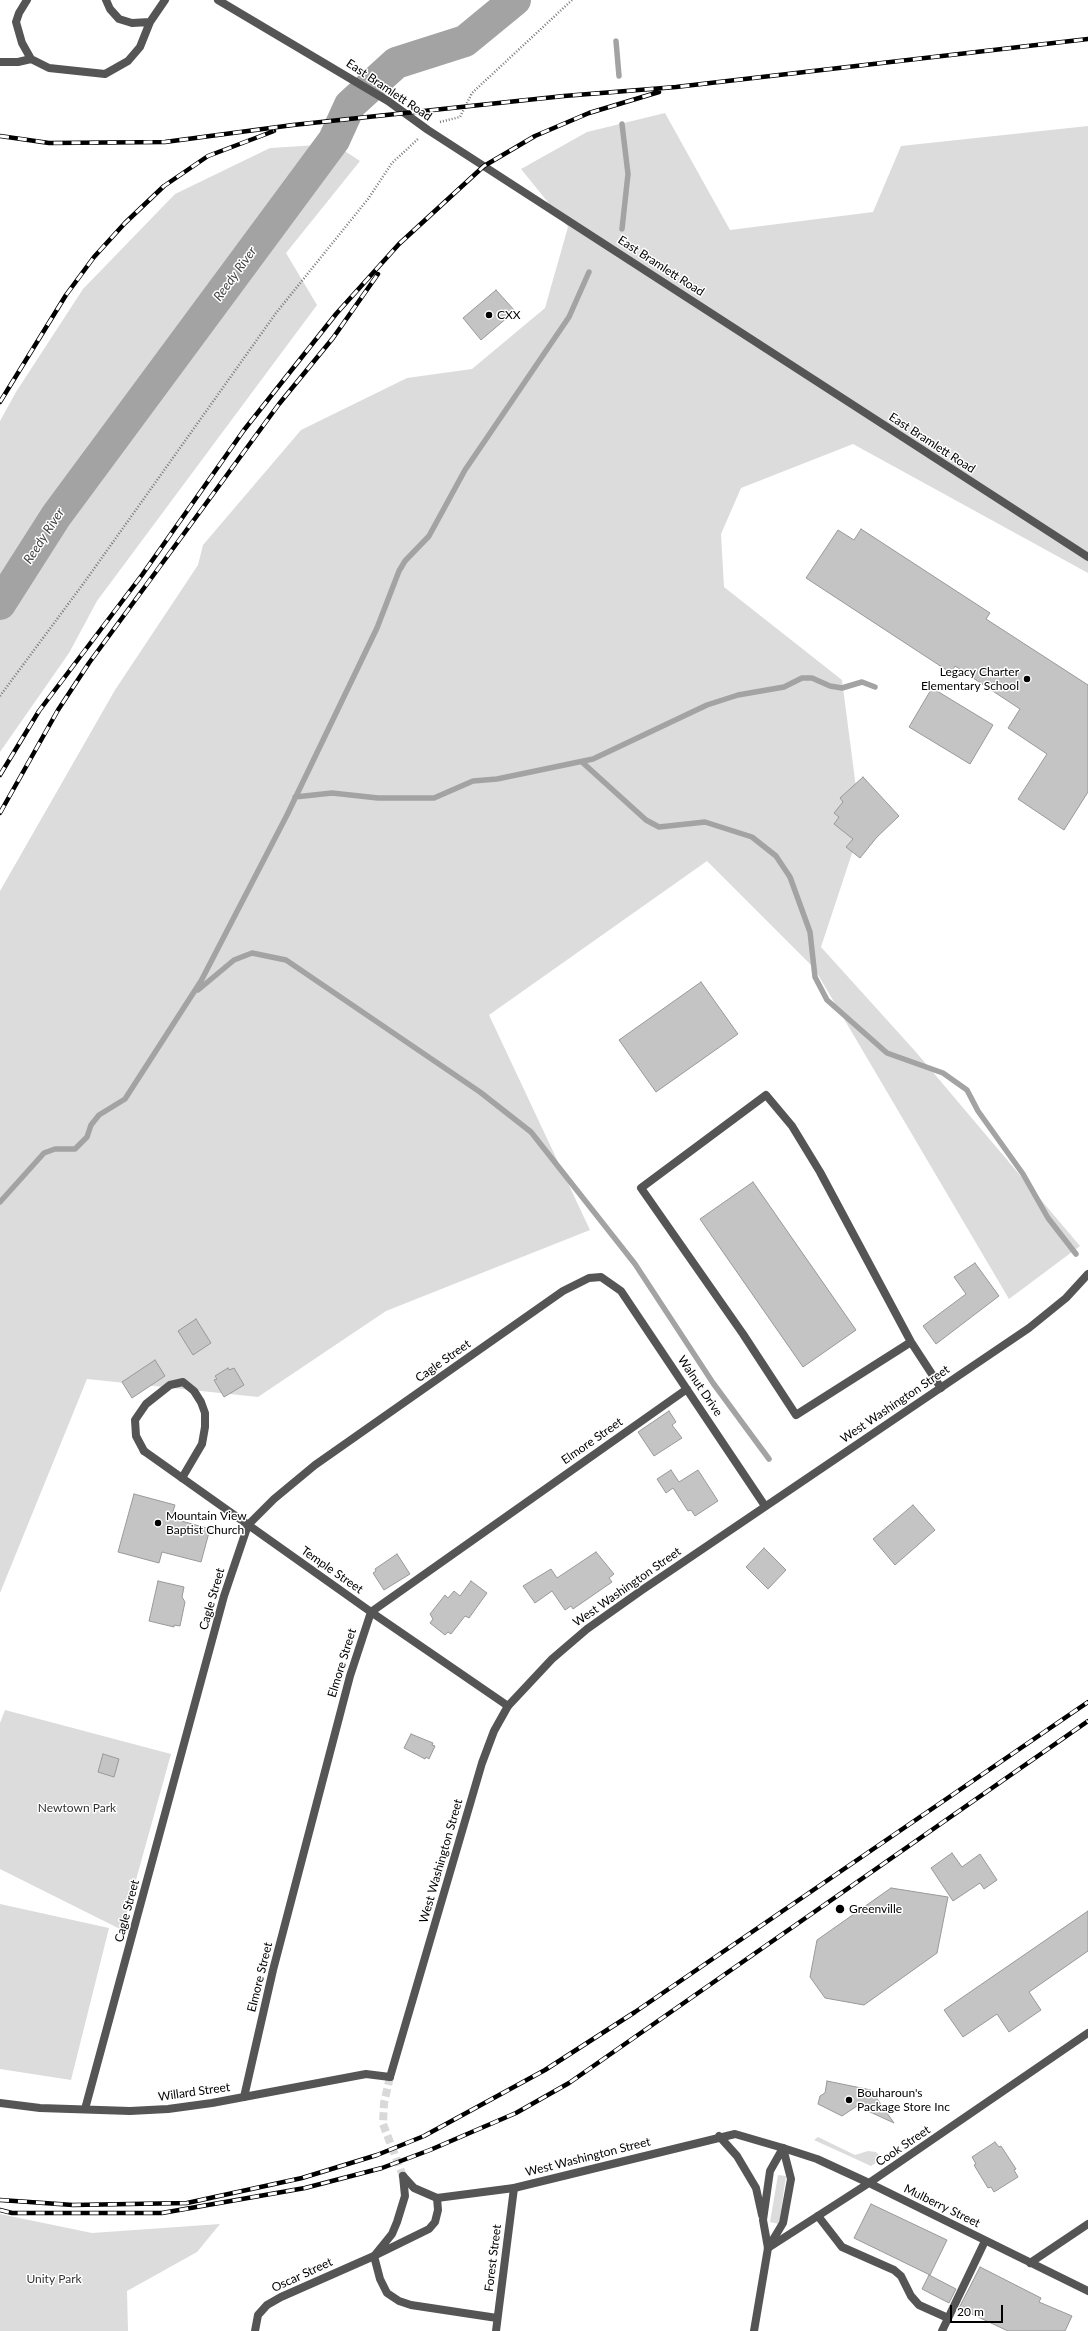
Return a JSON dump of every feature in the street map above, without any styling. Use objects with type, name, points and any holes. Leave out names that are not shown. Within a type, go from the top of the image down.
[{"type":"street","points":[[27,0],[19,13],[16,22],[22,43],[31,59],[49,68],[105,74],[128,61],[140,47],[150,22],[164,0]]},
{"type":"street","points":[[106,0],[110,9],[119,19],[132,23],[150,22]]},
{"type":"street","name":"East Bramlett Road","points":[[218,0],[388,101],[428,130],[1088,557]]},
{"type":"street","points":[[0,62],[18,62],[31,59]]},
{"type":"street","points":[[911,1342],[796,1415],[743,1334],[641,1188],[766,1095],[792,1126],[820,1172],[911,1342],[942,1388]]},
{"type":"street","name":"West Washington Street","points":[[390,2077],[482,1763],[494,1731],[508,1706],[552,1659],[587,1629],[765,1506],[1029,1328],[1066,1298],[1088,1274]]},
{"type":"street","name":"Cagle Street","points":[[85,2109],[224,1596],[248,1525],[274,1499],[315,1465],[563,1291],[589,1278],[601,1278],[610,1282]]},
{"type":"street","name":"Walnut Drive","points":[[610,1282],[621,1291],[765,1506]]},
{"type":"street","name":"Temple Street","points":[[182,1478],[195,1459],[202,1444],[205,1427],[205,1413],[201,1402],[194,1391],[183,1382],[170,1385],[146,1404],[135,1420],[136,1436],[144,1451],[248,1525],[371,1612],[508,1706]]},
{"type":"street","name":"Elmore Street","points":[[244,2097],[273,1970],[350,1676],[371,1612],[687,1389]]},
{"type":"street","name":"Cook Street","points":[[768,2248],[869,2183],[1088,2033]]},
{"type":"street","name":"Willard Street","points":[[0,2103],[40,2108],[130,2111],[168,2109],[244,2097],[366,2074],[390,2077]]},
{"type":"street","name":"West Washington Street","points":[[437,2198],[514,2188],[719,2136],[735,2134],[784,2148]]},
{"type":"street","points":[[719,2136],[737,2156],[756,2188],[764,2220],[768,2248],[754,2331]]},
{"type":"street","points":[[764,2220],[770,2171],[784,2148]]},
{"type":"street","points":[[768,2248],[783,2222],[791,2179],[784,2148]]},
{"type":"street","name":"Mulberry Street","points":[[784,2148],[817,2159],[869,2183],[1030,2264],[1088,2291]]},
{"type":"street","name":"Oscar Street","points":[[255,2331],[258,2315],[267,2305],[281,2296],[374,2256],[429,2229],[435,2222],[438,2210],[437,2198],[414,2188],[403,2176],[405,2196],[397,2222],[392,2234],[374,2256]]},
{"type":"street","name":"Forest Street","points":[[496,2331],[514,2188]]},
{"type":"street","points":[[818,2216],[842,2247],[894,2270],[900,2276],[911,2296],[919,2305],[948,2318]]},
{"type":"street","points":[[1030,2264],[1088,2224]]},
{"type":"street","points":[[942,2331],[985,2241]]},
{"type":"street","points":[[374,2256],[380,2279],[387,2293],[399,2301],[412,2306],[497,2318]]},
{"type":"path","points":[[437,123],[460,117],[472,93],[572,0]]},
{"type":"path","points":[[0,696],[91,574],[276,313],[368,199],[392,163],[415,142]]},
{"type":"green space","points":[[665,113],[730,230],[873,212],[901,146],[1088,126],[1088,573],[853,444],[741,488],[721,534],[724,587],[842,680],[861,826],[821,947],[915,1051],[1080,1246],[1009,1299],[814,968],[707,861],[489,1015],[590,1230],[386,1311],[258,1397],[87,1379],[0,1593],[0,891],[115,690],[198,565],[203,545],[301,430],[407,378],[472,369],[545,308],[568,227],[521,169],[587,132]]},
{"type":"green space","points":[[334,144],[360,161],[286,253],[317,305],[97,601],[69,653],[0,752],[0,421],[16,392],[83,289],[175,194],[270,148]]},
{"type":"green space","name":"Newtown Park","points":[[5,1710],[171,1754],[122,1930],[0,1869],[0,1723]]},
{"type":"green space","points":[[0,1904],[109,1928],[71,2080],[0,2069]]},
{"type":"green space","points":[[818,2137],[855,2155],[868,2151],[876,2152],[881,2157],[880,2160],[871,2166],[814,2140]]},
{"type":"green space","points":[[778,2175],[786,2176],[779,2224],[770,2222]]},
{"type":"green space","name":"Unity Park","points":[[0,2214],[92,2233],[220,2224],[197,2252],[127,2291],[128,2331],[0,2331]]},
{"type":"building","name":"CXX","points":[[496,290],[515,311],[481,340],[463,318]]},
{"type":"building","name":"Legacy Charter Elementary School","points":[[861,529],[990,613],[986,619],[1088,685],[1088,792],[1064,830],[1018,799],[1047,754],[1008,728],[1020,709],[955,666],[951,673],[806,578],[838,530],[854,540]]},
{"type":"building","points":[[932,688],[993,725],[970,764],[909,727]]},
{"type":"building","points":[[863,777],[899,816],[877,837],[860,858],[846,847],[853,839],[834,824],[839,817],[834,813],[843,802],[840,798]]},
{"type":"building","points":[[701,982],[738,1034],[656,1092],[619,1040]]},
{"type":"building","points":[[753,1182],[856,1330],[803,1367],[700,1219]]},
{"type":"building","points":[[975,1263],[999,1296],[936,1344],[923,1326],[966,1294],[954,1277]]},
{"type":"building","points":[[196,1319],[211,1343],[193,1355],[178,1331]]},
{"type":"building","points":[[155,1360],[165,1376],[132,1398],[122,1382]]},
{"type":"building","points":[[228,1368],[229,1370],[234,1368],[244,1385],[224,1397],[214,1380],[217,1379],[215,1376]]},
{"type":"building","points":[[669,1411],[676,1422],[672,1425],[682,1438],[654,1456],[638,1432]]},
{"type":"building","points":[[671,1470],[679,1482],[698,1470],[718,1501],[695,1516],[691,1510],[688,1511],[673,1488],[666,1493],[657,1479]]},
{"type":"building","name":"Mountain View Baptist Church","points":[[134,1494],[175,1505],[171,1518],[210,1529],[201,1562],[162,1552],[159,1563],[118,1552]]},
{"type":"building","points":[[913,1505],[935,1530],[895,1565],[873,1539]]},
{"type":"building","points":[[764,1548],[786,1570],[768,1589],[746,1567]]},
{"type":"building","points":[[596,1552],[614,1574],[609,1578],[612,1582],[573,1609],[571,1606],[565,1610],[552,1591],[535,1603],[523,1586],[551,1569],[557,1578]]},
{"type":"building","points":[[397,1554],[410,1574],[384,1590],[373,1573],[376,1571],[375,1569]]},
{"type":"building","points":[[158,1581],[184,1587],[182,1597],[185,1602],[180,1626],[174,1625],[174,1627],[149,1621]]},
{"type":"building","points":[[471,1581],[487,1593],[469,1618],[465,1616],[451,1634],[448,1632],[445,1635],[430,1623],[433,1619],[430,1614],[445,1595],[448,1598],[454,1591],[460,1596]]},
{"type":"building","points":[[411,1734],[433,1743],[432,1745],[435,1746],[429,1759],[426,1757],[425,1759],[404,1748]]},
{"type":"building","points":[[103,1754],[119,1759],[114,1777],[98,1772]]},
{"type":"building","points":[[952,1853],[962,1867],[980,1854],[997,1880],[984,1889],[980,1883],[953,1901],[931,1868]]},
{"type":"building","name":"Greenville","points":[[891,1888],[948,1897],[937,1953],[864,2005],[825,1998],[810,1977],[817,1940]]},
{"type":"building","points":[[1088,1911],[1088,1951],[1029,1992],[1041,2010],[1009,2032],[997,2014],[963,2037],[944,2010]]},
{"type":"building","name":"Bouharoun's Package Store Inc","points":[[827,2081],[871,2090],[894,2123],[857,2106],[842,2116],[818,2104],[820,2096],[825,2093]]},
{"type":"building","points":[[995,2142],[999,2147],[1001,2146],[1016,2169],[1014,2170],[1018,2177],[994,2192],[991,2187],[988,2188],[974,2165],[976,2164],[972,2157]]},
{"type":"building","points":[[871,2204],[947,2240],[930,2275],[854,2238]]},
{"type":"building","points":[[980,2267],[1041,2298],[1039,2302],[1072,2316],[1065,2331],[1008,2331],[959,2308]]},
{"type":"building","points":[[929,2275],[956,2289],[949,2303],[922,2289]]},
{"type":"waterway","name":"Reedy River","points":[[0,604],[56,516],[334,140],[350,105],[396,63],[465,41],[515,0]]},
{"type":"waterway","points":[[616,41],[619,76]]},
{"type":"waterway","points":[[622,124],[628,174],[622,229]]},
{"type":"waterway","points":[[0,1202],[44,1153],[55,1149],[75,1149],[87,1137],[91,1125],[99,1115],[125,1099],[201,981],[287,815],[377,628],[399,571],[405,561],[429,536],[465,470],[569,317],[589,272]]},
{"type":"waterway","points":[[295,797],[332,793],[378,798],[434,798],[473,781],[497,779],[593,759],[707,705],[738,695],[784,687],[802,678],[812,678],[830,686],[842,688],[862,682],[875,687]]},
{"type":"waterway","points":[[582,762],[646,820],[659,827],[705,822],[752,837],[776,856],[790,877],[810,932],[815,977],[827,1000],[887,1053],[943,1073],[967,1090],[978,1111],[1023,1174],[1048,1218],[1076,1254]]},
{"type":"waterway","points":[[198,990],[234,960],[252,953],[286,960],[480,1092],[531,1132],[635,1264],[713,1383],[769,1459]]},
{"type":"tunnel","points":[[390,2077],[384,2103],[383,2124],[403,2176]]},
{"type":"railway","points":[[0,136],[49,143],[165,142],[293,125],[564,96],[676,87],[1088,39]]},
{"type":"railway","points":[[0,775],[39,711],[142,575],[244,430],[336,314],[399,244],[484,166],[535,136],[589,113],[659,92]]},
{"type":"railway","points":[[0,402],[66,295],[94,257],[125,223],[164,186],[208,156],[274,131]]},
{"type":"railway","points":[[0,813],[58,710],[89,663],[279,404],[333,338],[378,274]]},
{"type":"railway","points":[[0,2200],[73,2205],[187,2203],[302,2178],[377,2155],[424,2136],[545,2070],[635,2012],[1088,1702]]},
{"type":"railway","points":[[0,2210],[12,2213],[162,2213],[305,2188],[382,2168],[430,2150],[516,2113],[569,2083],[1088,1721]]},
{"type":"place","name":"CXX","points":[[489,315]]},
{"type":"place","name":"Legacy Charter Elementary School","points":[[1027,679]]},
{"type":"place","name":"Mountain View Baptist Church","points":[[158,1523]]},
{"type":"place","name":"Greenville","points":[[840,1909]]},
{"type":"place","name":"Bouharoun's Package Store Inc","points":[[849,2100]]}]
